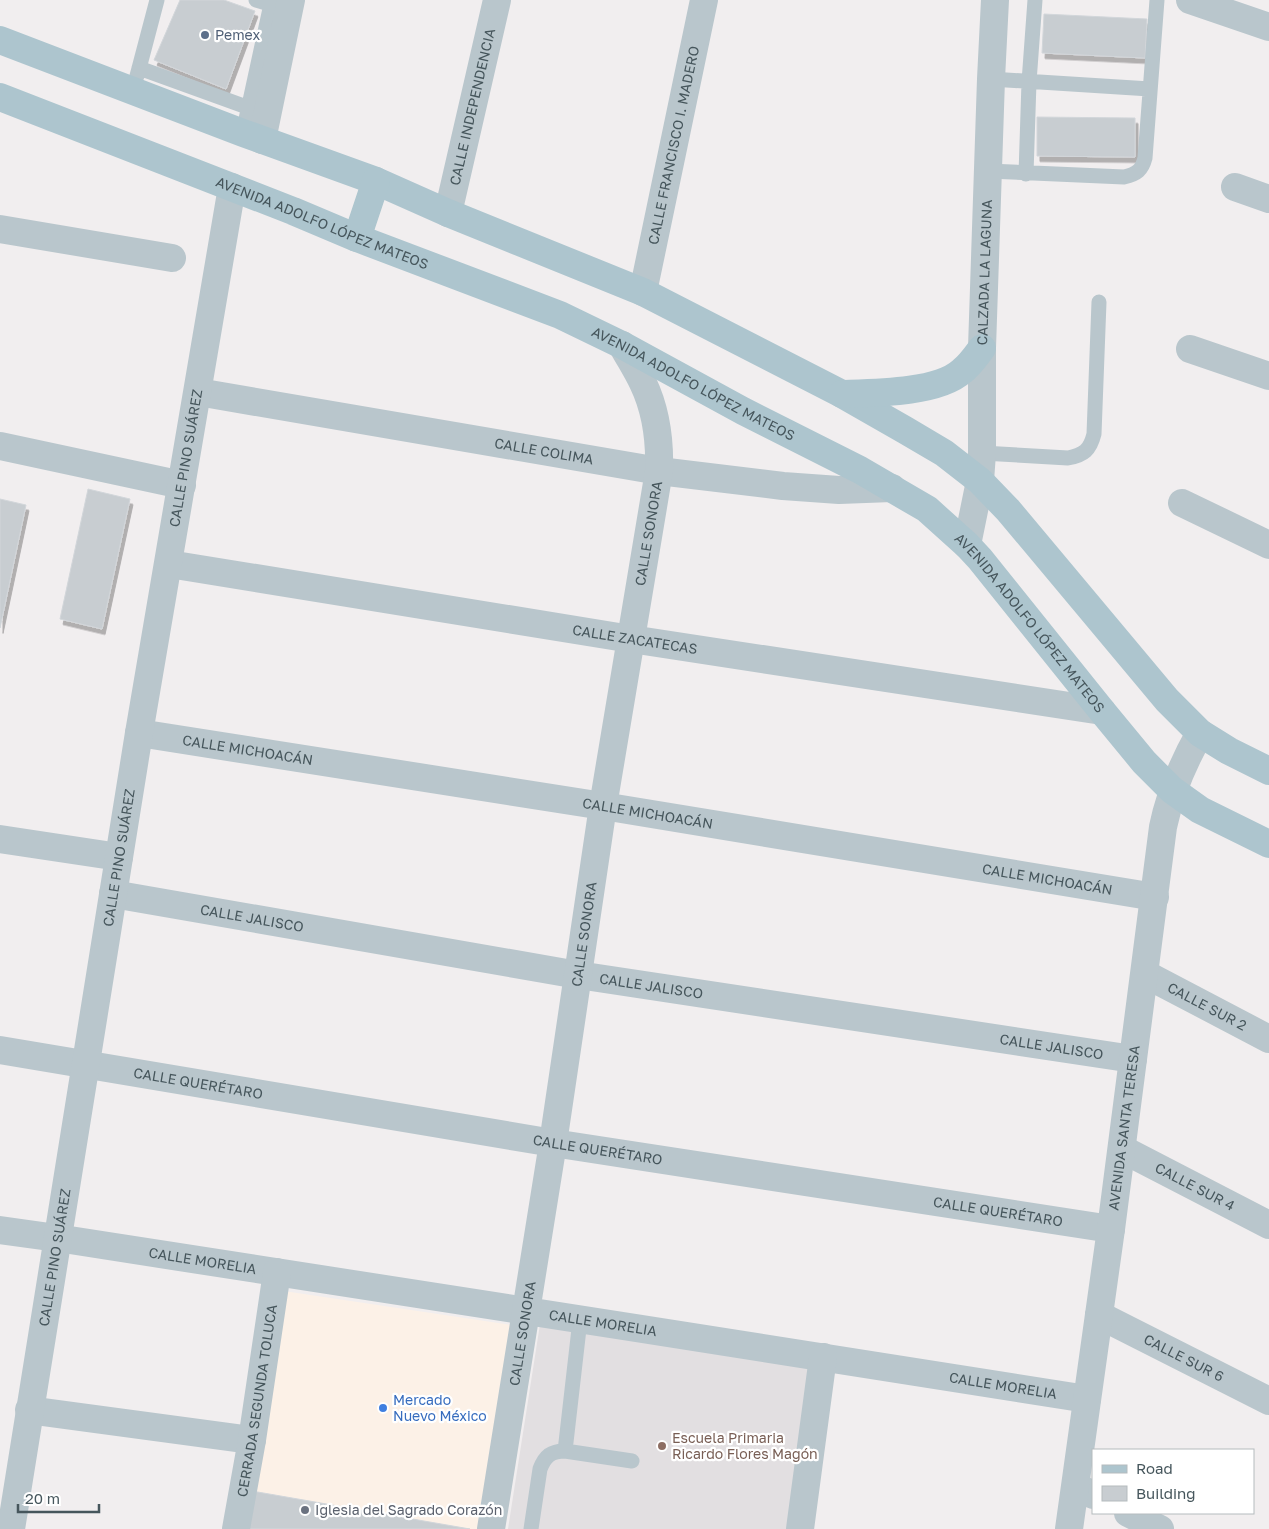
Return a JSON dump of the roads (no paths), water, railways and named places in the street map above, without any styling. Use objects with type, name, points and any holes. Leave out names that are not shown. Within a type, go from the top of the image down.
[{"type":"main road","points":[[0,40],[136,79],[255,123],[448,213],[643,292],[842,394],[944,453],[980,481],[1036,542],[1167,700],[1200,733],[1229,751],[1269,771]]},
{"type":"main road","name":"AVENIDA ADOLFO LÓPEZ MATEOS","points":[[0,97],[357,238],[560,315],[622,345],[735,407],[892,488],[927,509],[967,544],[1144,762],[1172,790],[1200,810],[1269,844]]},
{"type":"main road","points":[[357,238],[376,181]]},
{"type":"main road","points":[[842,394],[912,389],[944,381],[961,372],[982,348]]},
{"type":"street","name":"CALLE INDEPENDENCIA","points":[[448,213],[496,0]]},
{"type":"street","name":"CALLE FRANCISCO I. MADERO","points":[[643,292],[704,0]]},
{"type":"street","name":"CALZADA LA LAGUNA","points":[[967,544],[980,481],[982,453],[982,348],[995,0]]},
{"type":"street","points":[[1190,0],[1269,27]]},
{"type":"street","points":[[255,123],[277,4]]},
{"type":"street","points":[[1235,187],[1269,199]]},
{"type":"street","name":"CALLE PINO SUÁREZ","points":[[8,1515],[11,1455],[29,1410],[87,1065],[139,733],[232,188]]},
{"type":"street","points":[[0,230],[172,258]]},
{"type":"street","name":"CALLE SONORA","points":[[491,1529],[553,1143],[603,806],[659,471],[660,453],[654,413],[643,383],[622,345]]},
{"type":"street","points":[[1190,349],[1269,376]]},
{"type":"street","name":"CALLE COLIMA","points":[[198,392],[659,471],[784,486],[838,490],[892,488]]},
{"type":"street","points":[[0,446],[182,485]]},
{"type":"street","points":[[1182,503],[1269,546]]},
{"type":"street","name":"CALLE ZACATECAS","points":[[169,564],[631,639],[1102,711]]},
{"type":"street","name":"CALLE MICHOACÁN","points":[[139,733],[603,806],[1154,897]]},
{"type":"street","name":"AVENIDA SANTA TERESA","points":[[1069,1529],[1084,1491],[1087,1399],[1122,1150],[1163,827],[1172,790],[1185,760],[1200,733]]},
{"type":"street","points":[[0,839],[119,857]]},
{"type":"street","name":"CALLE JALISCO","points":[[113,894],[578,975],[1133,1060]]},
{"type":"street","name":"CALLE SUR 2","points":[[1145,974],[1269,1039]]},
{"type":"street","name":"CALLE QUERÉTARO","points":[[0,1050],[553,1143],[1111,1229]]},
{"type":"street","name":"CALLE SUR 4","points":[[1122,1150],[1269,1225]]},
{"type":"street","name":"CALLE MORELIA","points":[[0,1230],[823,1356],[1087,1399]]},
{"type":"street","name":"CERRADA SEGUNDA TOLUCA","points":[[236,1529],[252,1440],[277,1272]]},
{"type":"street","name":"CALLE SUR 6","points":[[1099,1315],[1269,1401]]},
{"type":"street","points":[[800,1529],[823,1356]]},
{"type":"street","points":[[29,1410],[252,1440]]},
{"type":"street","points":[[1130,1514],[1160,1529]]},
{"type":"lane","points":[[136,79],[157,0]]},
{"type":"lane","points":[[1026,174],[1029,82],[1035,0]]},
{"type":"lane","points":[[988,171],[1124,177],[1134,175],[1140,171],[1145,158],[1157,0]]},
{"type":"lane","points":[[991,78],[1029,82],[1150,88]]},
{"type":"lane","points":[[982,453],[1068,458],[1078,456],[1088,450],[1094,434],[1099,302]]},
{"type":"lane","points":[[565,1451],[580,1320]]},
{"type":"lane","points":[[531,1529],[540,1469],[544,1460],[555,1451],[632,1461]]},
{"type":"place","name":"Pemex","points":[[205,35]]},
{"type":"place","name":"Mercado Nuevo México","points":[[383,1408]]},
{"type":"place","name":"Escuela Primaria Ricardo Flores Magón","points":[[662,1446]]},
{"type":"place","name":"Iglesia del Sagrado Corazón","points":[[305,1510]]}]
